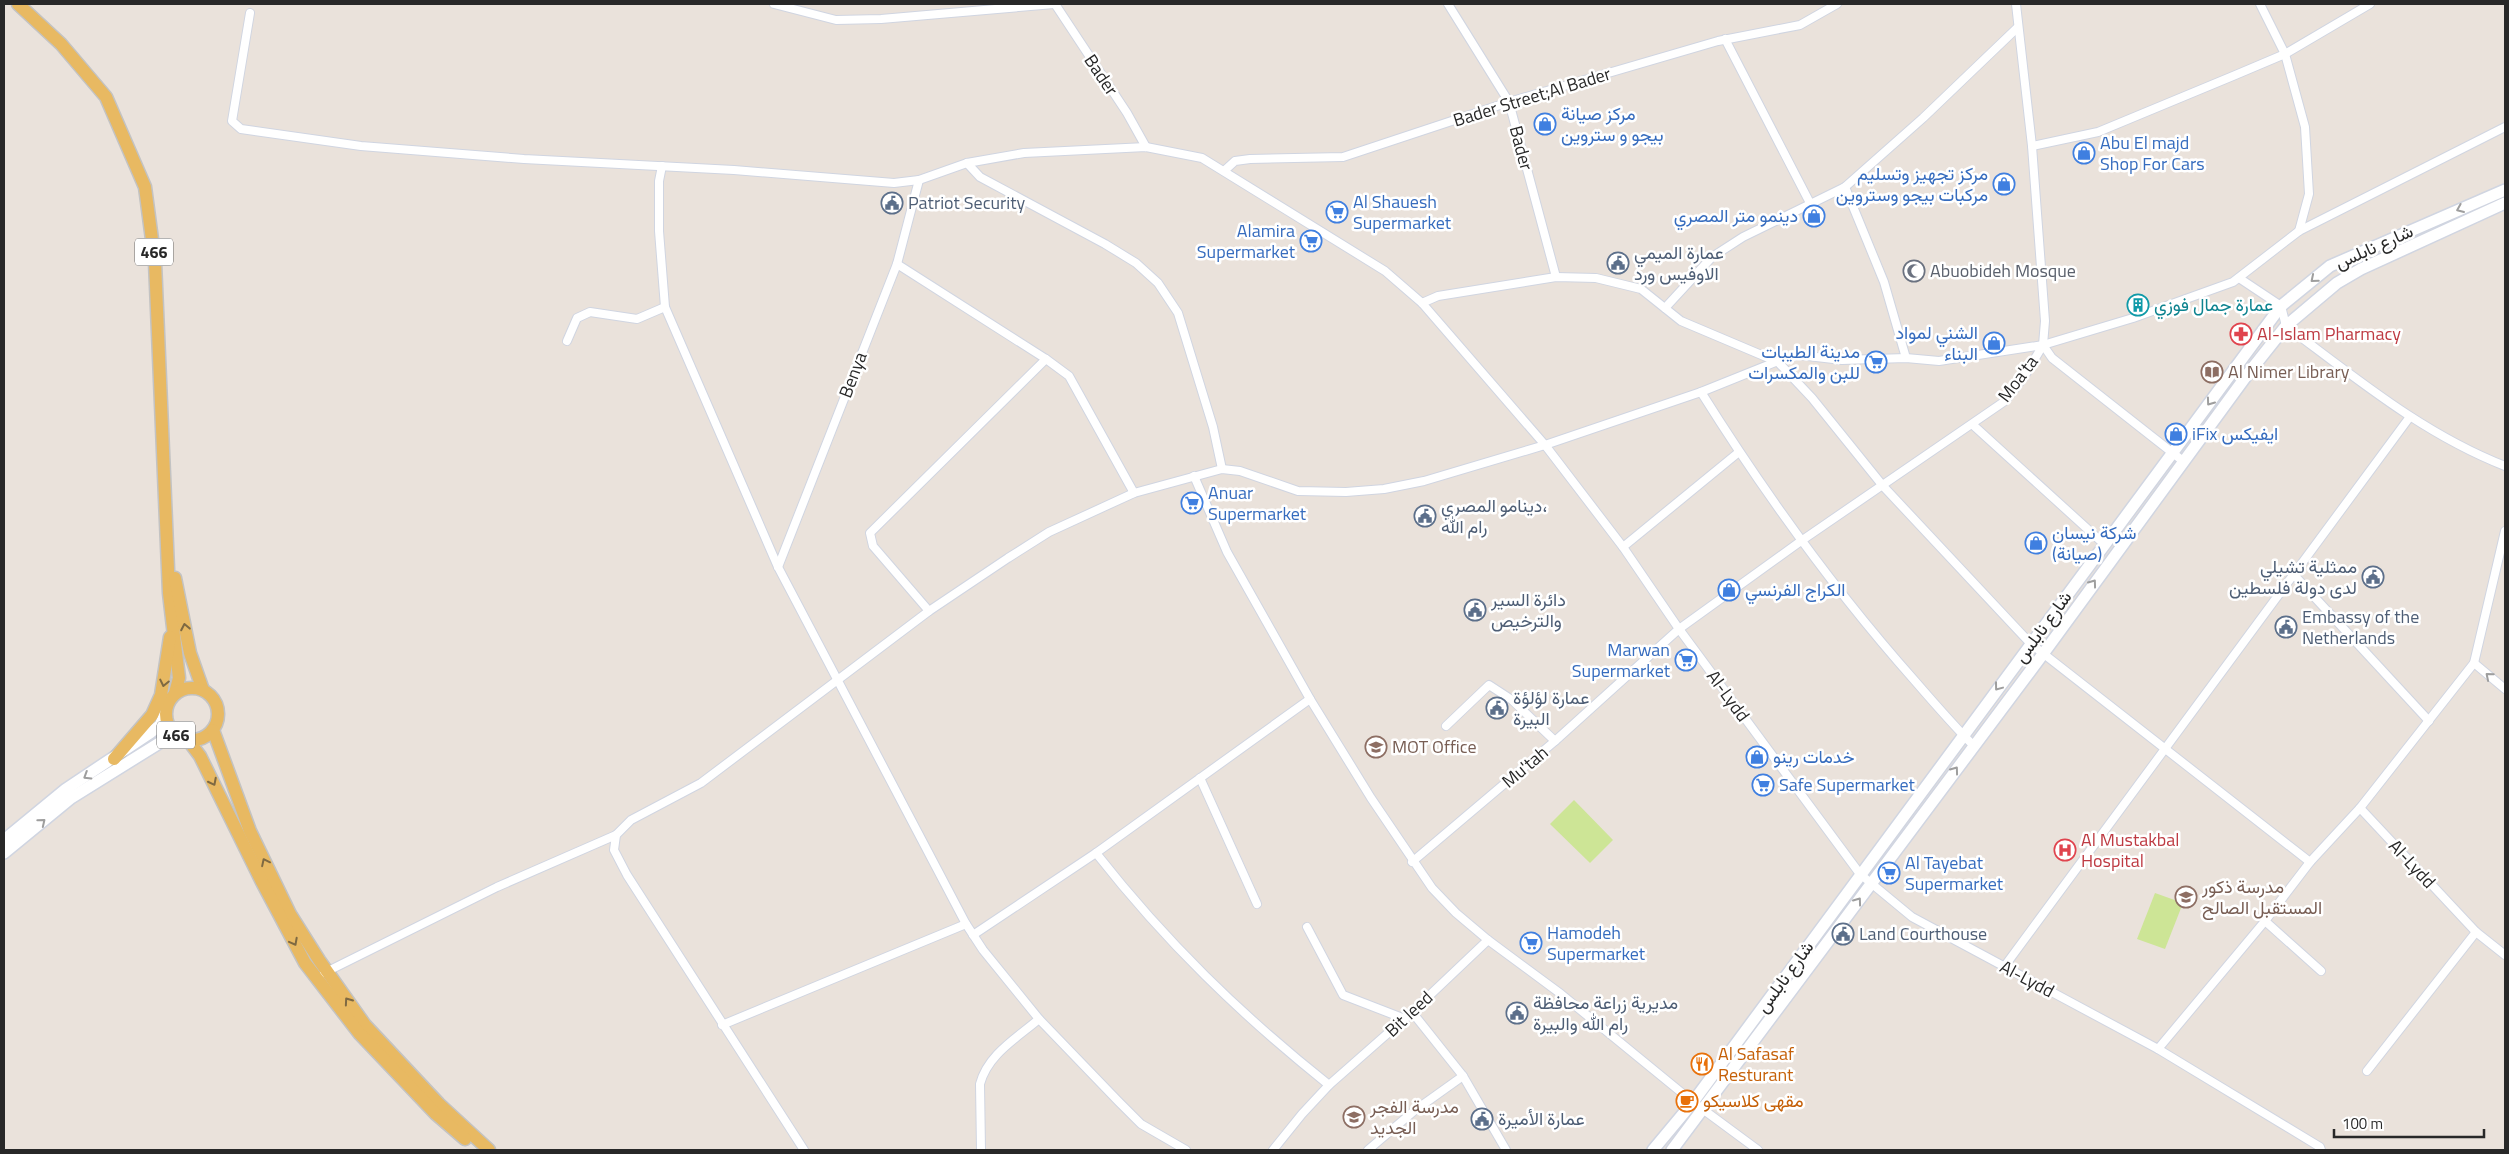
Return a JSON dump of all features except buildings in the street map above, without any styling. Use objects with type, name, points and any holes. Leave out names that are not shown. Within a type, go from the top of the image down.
[{"type":"main road","name":"466","points":[[18,4],[62,44],[106,97],[145,187],[155,262],[168,544],[172,617],[179,678],[175,693],[166,706],[165,714],[170,729],[185,739],[202,738],[213,730],[218,714],[217,705],[213,698],[203,690],[190,652],[168,544]]},
{"type":"main road","name":"شارع نابلس","points":[[1653,1150],[1693,1102],[2281,306],[2330,266],[2505,190]]},
{"type":"main road","name":"شارع نابلس","points":[[1672,1150],[1704,1111],[1973,745],[2043,654],[2184,461],[2286,326],[2337,283],[2361,269],[2505,203]]},
{"type":"main road","points":[[114,759],[152,715],[161,695],[172,617]]},
{"type":"main road","points":[[175,693],[191,687],[203,690]]},
{"type":"main road","points":[[4,840],[66,789],[114,759],[160,725],[165,714]]},
{"type":"main road","points":[[213,730],[250,831],[321,974],[359,1034],[436,1114],[479,1150]]},
{"type":"main road","points":[[4,853],[72,798],[161,742],[185,739],[200,756],[262,882],[305,963],[321,974],[364,1025],[439,1104],[490,1150]]},
{"type":"street","points":[[774,4],[836,20],[881,19],[1054,4]]},
{"type":"street","name":"Bader","points":[[1054,4],[1127,113],[1146,147]]},
{"type":"street","name":"Bader","points":[[1448,4],[1509,102],[1556,277]]},
{"type":"street","name":"Bader Street;Al Bader","points":[[1224,171],[1235,161],[1250,159],[1343,157],[1509,102],[1724,39],[1800,25],[1837,4]]},
{"type":"street","points":[[2016,4],[2017,28],[2032,146],[2045,321],[2043,344]]},
{"type":"street","points":[[2260,4],[2285,54],[2305,127],[2309,194],[2300,231]]},
{"type":"street","points":[[2032,146],[2098,132],[2285,54],[2370,4]]},
{"type":"street","name":"Al-Lydd","points":[[250,13],[232,121],[241,129],[361,146],[524,159],[759,172],[894,183],[918,180],[967,163],[1024,153],[1146,147],[1202,158],[1385,271],[1422,303],[1544,445],[1623,547],[1679,629],[1860,874],[1871,884],[1912,916],[2158,1049],[2320,1147],[2321,1150]]},
{"type":"street","points":[[1665,308],[1712,257],[1743,236],[1845,187],[1924,118],[2017,28]]},
{"type":"street","points":[[1724,39],[1810,203]]},
{"type":"street","points":[[321,974],[497,887],[616,835],[631,820],[700,783],[929,611],[1048,532],[1134,493],[1222,469],[1240,471],[1298,491],[1346,492],[1384,489],[1424,481],[1544,445],[1701,392],[1799,355],[1842,360],[1906,358],[1939,361],[2043,344],[2133,318],[2239,278],[2300,231],[2505,127]]},
{"type":"street","points":[[967,163],[980,176],[1136,263],[1158,283],[1178,313],[1213,427],[1222,469]]},
{"type":"street","points":[[662,166],[659,181],[659,231],[665,307],[778,567],[966,924],[1039,1019],[1141,1124],[1186,1150]]},
{"type":"street","name":"Benya","points":[[778,567],[897,264],[918,180]]},
{"type":"street","points":[[1845,187],[1884,282],[1906,358]]},
{"type":"street","points":[[897,264],[1046,359],[1069,376],[1134,493]]},
{"type":"street","points":[[1422,303],[1438,296],[1556,277],[1596,278],[1641,289],[1681,321],[1778,362],[1812,398],[1883,486],[2031,644],[2310,862]]},
{"type":"street","points":[[2239,278],[2281,306],[2286,326],[2409,418],[2481,456],[2505,466]]},
{"type":"street","points":[[567,341],[577,318],[590,312],[637,320],[665,307]]},
{"type":"street","name":"Moa'ta","points":[[1801,541],[1973,424],[2005,400],[2024,377],[2043,344],[2052,358],[2184,461]]},
{"type":"street","points":[[929,611],[874,546],[870,532],[1046,359]]},
{"type":"street","points":[[1701,392],[1739,452],[1801,541],[1876,637],[1973,745]]},
{"type":"street","points":[[2004,967],[2164,749],[2295,576],[2409,418]]},
{"type":"street","points":[[1973,424],[2104,544]]},
{"type":"street","points":[[1623,547],[1739,452]]},
{"type":"street","points":[[1194,476],[1227,552],[1310,699],[1412,862],[1432,888],[1456,913],[1488,940],[1614,1035],[1704,1111],[1758,1150]]},
{"type":"street","points":[[2158,1049],[2265,921],[2310,862],[2360,808],[2474,663],[2505,531]]},
{"type":"street","name":"Mu'tah","points":[[1412,862],[1555,741],[1679,629],[1801,541]]},
{"type":"street","points":[[2295,576],[2429,721]]},
{"type":"street","points":[[2474,663],[2505,689]]},
{"type":"street","points":[[1446,726],[1489,685],[1512,700],[1555,741]]},
{"type":"street","points":[[973,935],[1096,852],[1310,699]]},
{"type":"street","points":[[1200,778],[1257,904]]},
{"type":"street","name":"Al-Lydd","points":[[2360,808],[2476,932],[2505,955]]},
{"type":"street","points":[[616,835],[614,850],[627,876],[804,1150]]},
{"type":"street","points":[[1096,852],[1133,900],[1215,988],[1329,1085]]},
{"type":"street","points":[[2265,921],[2321,971]]},
{"type":"street","points":[[722,1025],[966,924]]},
{"type":"street","points":[[1308,927],[1343,995],[1404,1019]]},
{"type":"street","points":[[2367,1072],[2476,932]]},
{"type":"street","name":"Bit leed","points":[[1273,1150],[1302,1114],[1329,1085],[1412,1012],[1488,940]]},
{"type":"street","points":[[1412,1012],[1463,1076],[1506,1150]]},
{"type":"street","points":[[980,1150],[980,1084],[982,1075],[995,1055],[1039,1019]]},
{"type":"street","points":[[1368,1150],[1414,1111],[1463,1076]]},
{"type":"green space","points":[[1574,800],[1613,840],[1590,863],[1550,824]]},
{"type":"green space","points":[[2155,893],[2183,903],[2165,949],[2137,939]]},
{"type":"place","name":"مركز صيانة بيجو و ستروين","points":[[1545,124]]},
{"type":"place","name":"Abu El majd Shop For Cars","points":[[2084,153]]},
{"type":"place","name":"مركز تجهيز وتسليم مركبات بيجو وستروين","points":[[2004,184]]},
{"type":"place","name":"Patriot Security","points":[[892,203]]},
{"type":"place","name":"Al Shauesh Supermarket","points":[[1337,212]]},
{"type":"place","name":"دينمو متر المصري","points":[[1814,216]]},
{"type":"place","name":"Alamira Supermarket","points":[[1311,241]]},
{"type":"place","name":"عمارة الميمي الاوفيس ورد","points":[[1618,263]]},
{"type":"place","name":"Abuobideh Mosque","points":[[1914,271]]},
{"type":"place","name":"عمارة جمال فوزي","points":[[2138,305]]},
{"type":"place","name":"Al-Islam Pharmacy","points":[[2241,334]]},
{"type":"place","name":"الشني لمواد البناء","points":[[1994,343]]},
{"type":"place","name":"مدينة الطيبات للبن والمكسرات","points":[[1876,362]]},
{"type":"place","name":"Al Nimer Library","points":[[2212,372]]},
{"type":"place","name":"iFix ايفيكس","points":[[2176,434]]},
{"type":"place","name":"Anuar Supermarket","points":[[1192,503]]},
{"type":"place","name":"دينامو المصري، رام الله","points":[[1425,516]]},
{"type":"place","name":"شركة نيسان (صيانة)","points":[[2036,543]]},
{"type":"place","name":"ممثلية تشيلي لدى دولة فلسطين","points":[[2373,577]]},
{"type":"place","name":"الكراج الفرنسي","points":[[1729,590]]},
{"type":"place","name":"دائرة السير والترخيص","points":[[1475,610]]},
{"type":"place","name":"Embassy of the Netherlands","points":[[2286,627]]},
{"type":"place","name":"Marwan Supermarket","points":[[1686,660]]},
{"type":"place","name":"عمارة لؤلؤة البيرة","points":[[1497,708]]},
{"type":"place","name":"MOT Office","points":[[1376,747]]},
{"type":"place","name":"خدمات رينو","points":[[1757,757]]},
{"type":"place","name":"Safe Supermarket","points":[[1763,785]]},
{"type":"place","name":"Al Mustakbal Hospital","points":[[2065,850]]},
{"type":"place","name":"Al Tayebat Supermarket","points":[[1889,873]]},
{"type":"place","name":"مدرسة ذكور المستقبل الصالح","points":[[2186,897]]},
{"type":"place","name":"Land Courthouse","points":[[1843,934]]},
{"type":"place","name":"Hamodeh Supermarket","points":[[1531,943]]},
{"type":"place","name":"مديرية زراعة محافظة رام الله والبيرة","points":[[1517,1013]]},
{"type":"place","name":"Al Safasaf Resturant","points":[[1702,1064]]},
{"type":"place","name":"مقهی كلاسيكو","points":[[1687,1101]]},
{"type":"place","name":"مدرسة الفجر الجديد","points":[[1354,1117]]},
{"type":"place","name":"عمارة الأميرة","points":[[1482,1119]]}]
